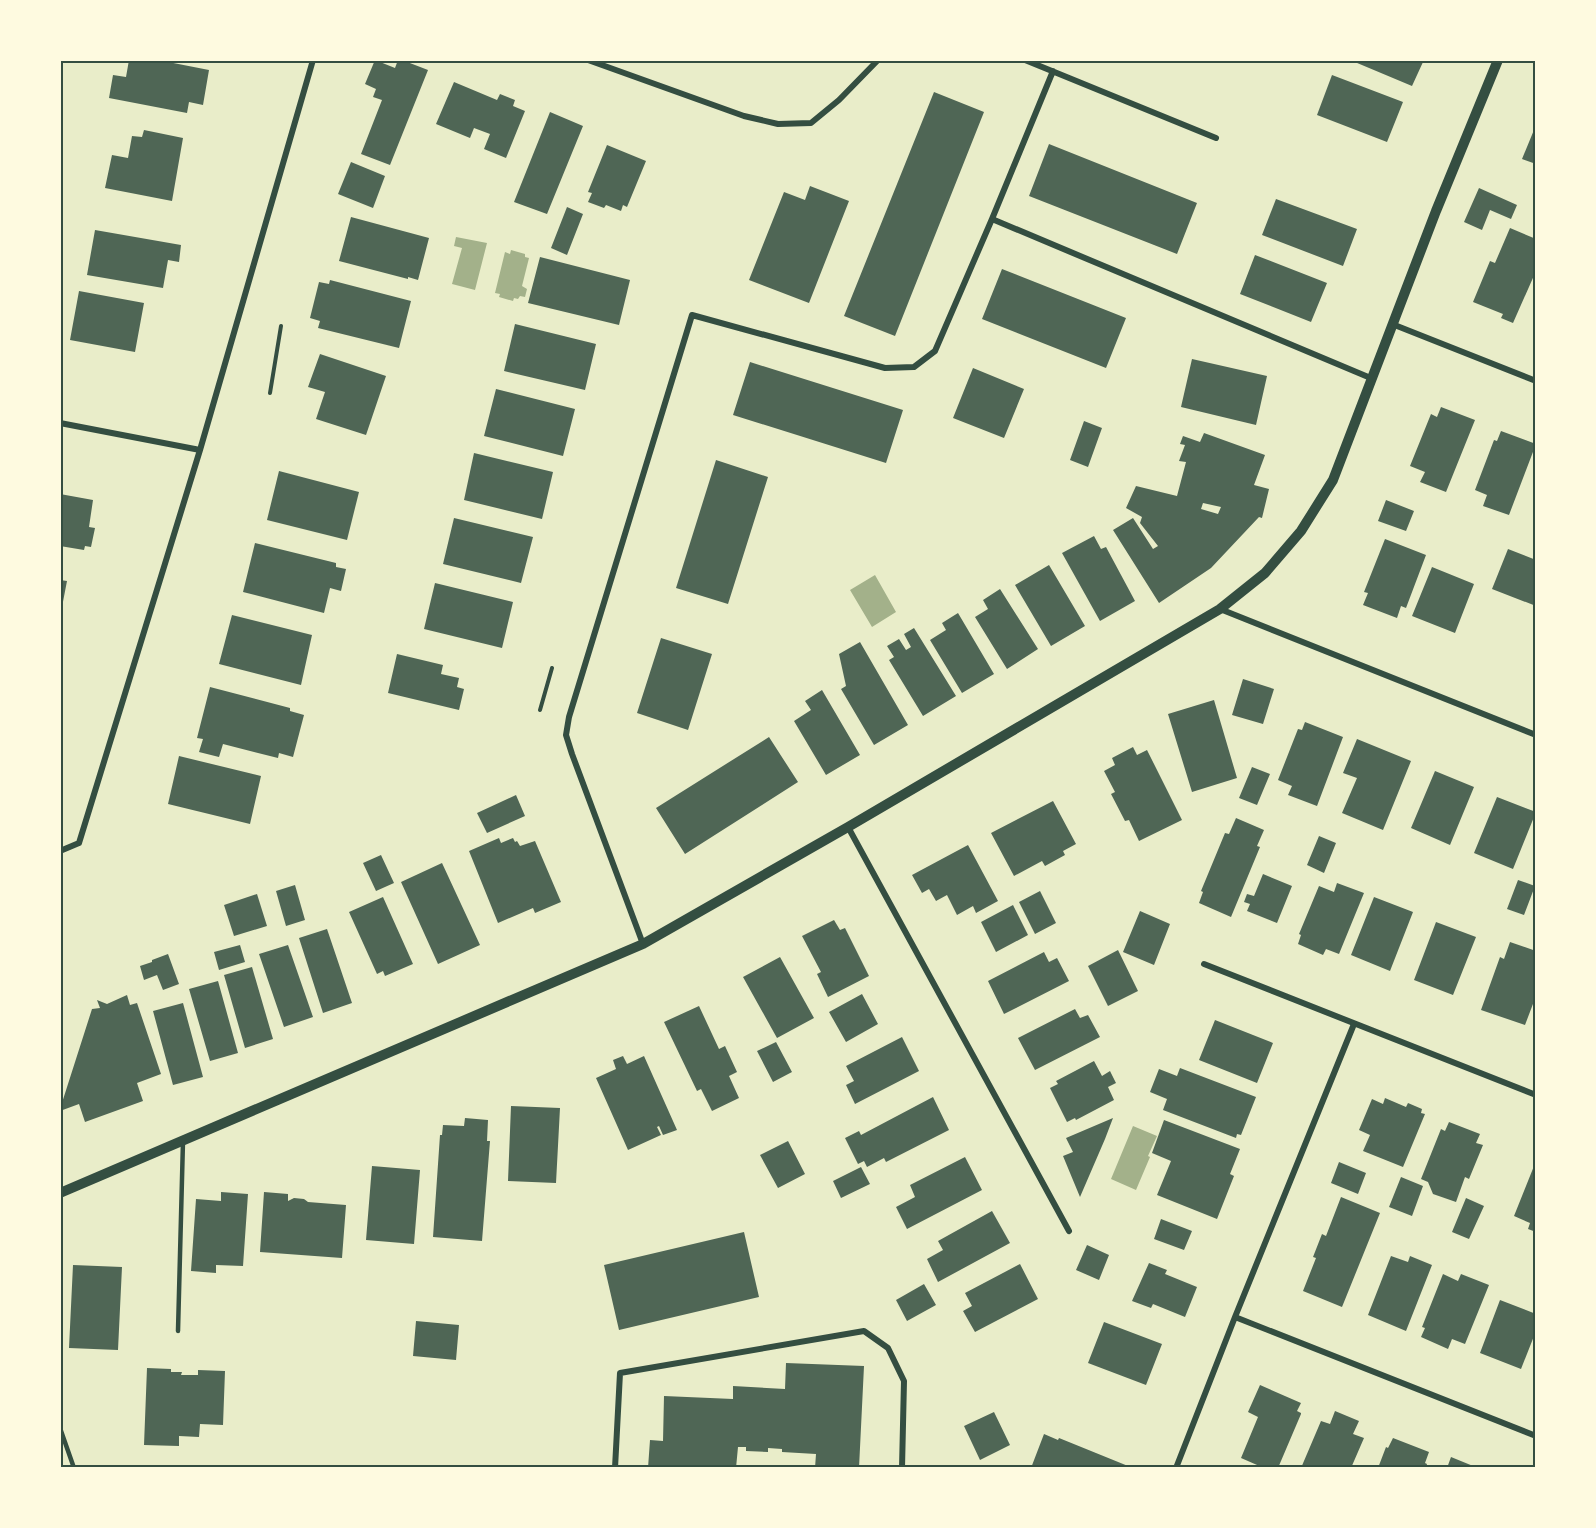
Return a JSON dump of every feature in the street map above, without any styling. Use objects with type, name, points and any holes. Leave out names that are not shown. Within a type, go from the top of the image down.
[{"type":"street","points":[[60,851],[79,843],[200,450],[313,60]]},
{"type":"street","points":[[588,60],[744,116],[778,124],[811,123],[839,100],[878,60]]},
{"type":"street","points":[[1025,60],[1216,138]]},
{"type":"street","points":[[60,1193],[643,944],[1220,609],[1265,573],[1301,531],[1333,480],[1436,211],[1498,60]]},
{"type":"street","points":[[643,944],[572,754],[567,735],[568,717],[692,315],[885,368],[914,367],[934,351],[1053,71]]},
{"type":"street","points":[[992,219],[1372,379]]},
{"type":"street","points":[[1392,324],[1536,381]]},
{"type":"street","points":[[60,423],[200,450]]},
{"type":"street","points":[[1220,609],[1536,735]]},
{"type":"street","points":[[848,827],[1069,1231]]},
{"type":"street","points":[[1204,964],[1536,1095]]},
{"type":"street","points":[[1176,1468],[1354,1024]]},
{"type":"street","points":[[1235,1317],[1536,1436]]},
{"type":"street","points":[[615,1468],[620,1373],[864,1331],[888,1348],[904,1381],[902,1468]]},
{"type":"lane","points":[[178,1331],[183,1141]]},
{"type":"lane","points":[[60,1428],[74,1468]]},
{"type":"path","points":[[270,393],[281,326]]},
{"type":"path","points":[[540,710],[552,668]]},
{"type":"shaded area","points":[[456,237],[487,243],[475,290],[452,284],[462,248],[454,246]]},
{"type":"shaded area","points":[[511,250],[525,254],[525,257],[529,258],[522,286],[527,289],[525,297],[514,298],[513,301],[499,297],[500,294],[495,293],[505,252],[510,254]]},
{"type":"shaded area","points":[[875,575],[896,612],[872,627],[850,590]]},
{"type":"shaded area","points":[[1133,1126],[1157,1136],[1136,1190],[1111,1179]]},
{"type":"building","points":[[129,60],[158,60],[209,70],[203,105],[189,102],[187,113],[109,98],[113,75],[126,77]]},
{"type":"building","points":[[375,60],[395,68],[398,60],[402,60],[428,70],[390,165],[361,154],[382,100],[373,97],[376,89],[365,84]]},
{"type":"building","points":[[1350,60],[1417,60],[1423,62],[1412,86]]},
{"type":"building","points":[[1332,75],[1403,102],[1387,142],[1317,115]]},
{"type":"building","points":[[454,82],[497,100],[500,94],[515,100],[513,106],[525,111],[506,158],[484,149],[490,134],[474,128],[470,138],[436,124]]},
{"type":"building","points":[[934,92],[984,112],[895,336],[844,316]]},
{"type":"building","points":[[550,112],[583,126],[547,214],[514,202]]},
{"type":"building","points":[[1536,125],[1536,164],[1522,159]]},
{"type":"building","points":[[144,130],[183,138],[172,201],[105,188],[112,155],[128,158],[132,136],[142,137]]},
{"type":"building","points":[[1049,144],[1197,203],[1177,254],[1029,196]]},
{"type":"building","points":[[607,145],[646,161],[627,207],[623,205],[621,211],[606,205],[604,208],[588,202],[592,193],[588,192]]},
{"type":"building","points":[[351,162],[385,176],[373,208],[338,194]]},
{"type":"building","points":[[810,186],[849,201],[809,303],[749,280],[784,192],[805,200]]},
{"type":"building","points":[[1479,188],[1517,205],[1511,219],[1490,210],[1482,230],[1464,222]]},
{"type":"building","points":[[1276,199],[1357,229],[1343,266],[1262,235]]},
{"type":"building","points":[[567,207],[583,214],[567,255],[551,248]]},
{"type":"building","points":[[351,217],[429,238],[418,280],[339,261]]},
{"type":"building","points":[[1510,228],[1536,239],[1536,271],[1513,323],[1501,318],[1503,314],[1473,302],[1490,261],[1495,263]]},
{"type":"building","points":[[95,230],[181,245],[179,262],[168,260],[163,288],[87,275]]},
{"type":"building","points":[[1255,255],[1327,283],[1311,322],[1240,294]]},
{"type":"building","points":[[540,257],[630,280],[619,325],[528,303]]},
{"type":"building","points":[[1002,269],[1126,318],[1106,368],[982,319]]},
{"type":"building","points":[[330,280],[411,301],[399,348],[318,328],[320,321],[310,318],[319,282],[329,284]]},
{"type":"building","points":[[79,291],[144,303],[135,352],[70,340]]},
{"type":"building","points":[[515,324],[596,344],[585,390],[504,371]]},
{"type":"building","points":[[320,354],[386,376],[366,435],[316,419],[325,392],[308,387]]},
{"type":"building","points":[[1192,359],[1267,376],[1256,425],[1181,407]]},
{"type":"building","points":[[750,362],[903,410],[886,463],[733,415]]},
{"type":"building","points":[[973,368],[1024,389],[1004,438],[953,418]]},
{"type":"building","points":[[496,389],[575,409],[563,456],[484,436]]},
{"type":"building","points":[[1441,407],[1475,420],[1446,492],[1420,482],[1425,472],[1410,466],[1431,414],[1437,417]]},
{"type":"building","points":[[1084,421],[1102,428],[1088,467],[1070,460]]},
{"type":"building","points":[[1501,431],[1536,444],[1509,515],[1483,506],[1487,495],[1475,490],[1494,440],[1497,441]]},
{"type":"building","points":[[1204,433],[1265,455],[1254,485],[1269,489],[1262,518],[1259,517],[1211,568],[1159,603],[1113,530],[1133,518],[1153,549],[1158,546],[1140,523],[1142,517],[1126,508],[1136,486],[1177,496],[1186,462],[1179,461],[1185,445],[1180,444],[1183,436],[1200,442]],"holes":[[[1203,503],[1221,507],[1218,514],[1201,509]]]},
{"type":"building","points":[[474,453],[553,472],[542,519],[464,500]]},
{"type":"building","points":[[716,460],[768,477],[728,604],[676,588]]},
{"type":"building","points":[[279,471],[359,492],[347,540],[267,520]]},
{"type":"building","points":[[60,494],[93,500],[89,527],[95,528],[91,547],[85,546],[84,550],[60,546]]},
{"type":"building","points":[[1386,500],[1414,511],[1406,531],[1378,521]]},
{"type":"building","points":[[454,518],[533,537],[521,583],[443,564]]},
{"type":"building","points":[[1094,536],[1101,549],[1106,547],[1135,601],[1100,621],[1062,553]]},
{"type":"building","points":[[1385,539],[1426,555],[1406,608],[1401,606],[1397,618],[1363,605],[1368,593],[1364,592]]},
{"type":"building","points":[[255,543],[336,563],[336,567],[346,569],[341,591],[330,588],[324,613],[243,592]]},
{"type":"building","points":[[1508,549],[1536,560],[1536,606],[1492,589]]},
{"type":"building","points":[[1049,565],[1085,626],[1051,646],[1015,585]]},
{"type":"building","points":[[1432,567],[1474,584],[1455,633],[1412,616]]},
{"type":"building","points":[[60,580],[67,581],[61,612],[60,612]]},
{"type":"building","points":[[435,583],[513,602],[502,648],[424,629]]},
{"type":"building","points":[[1000,589],[1038,649],[1007,669],[975,617],[988,609],[983,600]]},
{"type":"building","points":[[958,613],[994,674],[962,693],[930,640],[946,630],[942,623]]},
{"type":"building","points":[[232,615],[312,635],[301,685],[219,664]]},
{"type":"building","points":[[914,628],[956,696],[923,716],[889,660],[894,657],[887,646],[899,639],[906,650],[911,647],[904,634]]},
{"type":"building","points":[[661,638],[712,654],[688,730],[637,713]]},
{"type":"building","points":[[860,642],[908,725],[874,745],[841,689],[846,686],[839,654]]},
{"type":"building","points":[[397,654],[443,665],[441,674],[459,678],[457,687],[464,689],[459,710],[388,693]]},
{"type":"building","points":[[1243,679],[1274,689],[1263,724],[1232,715]]},
{"type":"building","points":[[210,687],[290,708],[290,711],[304,715],[293,757],[279,753],[278,758],[223,744],[219,757],[199,752],[203,739],[197,738]]},
{"type":"building","points":[[822,690],[860,755],[826,775],[794,721],[811,710],[805,701]]},
{"type":"building","points":[[1214,700],[1237,778],[1192,792],[1168,714]]},
{"type":"building","points":[[1305,722],[1343,737],[1317,806],[1288,795],[1292,786],[1278,780],[1298,729],[1302,730]]},
{"type":"building","points":[[769,737],[798,782],[685,854],[656,808]]},
{"type":"building","points":[[1357,739],[1411,761],[1383,830],[1342,813],[1357,778],[1343,773]]},
{"type":"building","points":[[1133,747],[1137,755],[1147,750],[1182,820],[1139,841],[1129,820],[1125,821],[1111,794],[1115,792],[1104,771],[1115,765],[1112,758]]},
{"type":"building","points":[[179,756],[261,776],[250,824],[168,804]]},
{"type":"building","points":[[1252,767],[1270,774],[1257,805],[1239,798]]},
{"type":"building","points":[[1435,771],[1474,787],[1450,845],[1411,828]]},
{"type":"building","points":[[516,795],[525,816],[487,833],[477,813]]},
{"type":"building","points":[[1497,797],[1536,812],[1513,869],[1474,853]]},
{"type":"building","points":[[1053,801],[1076,844],[1063,851],[1065,855],[1045,866],[1042,861],[1014,876],[991,833]]},
{"type":"building","points":[[1236,818],[1264,830],[1257,846],[1260,847],[1231,917],[1199,903],[1203,892],[1201,891],[1225,833],[1229,834]]},
{"type":"building","points":[[1319,836],[1336,843],[1324,873],[1307,865]]},
{"type":"building","points":[[499,838],[501,843],[513,838],[520,846],[535,841],[561,902],[535,913],[533,908],[498,923],[469,851]]},
{"type":"building","points":[[968,845],[998,901],[976,913],[973,906],[957,915],[947,895],[936,901],[929,889],[922,893],[912,875]]},
{"type":"building","points":[[381,855],[394,883],[376,891],[363,863]]},
{"type":"building","points":[[442,863],[480,945],[438,964],[401,882]]},
{"type":"building","points":[[1263,874],[1292,886],[1277,923],[1247,911],[1250,904],[1244,902],[1247,894],[1254,896]]},
{"type":"building","points":[[1518,880],[1535,886],[1524,915],[1507,909]]},
{"type":"building","points":[[1337,883],[1364,893],[1339,954],[1326,949],[1323,955],[1298,944],[1301,935],[1299,934],[1319,886],[1334,892]]},
{"type":"building","points":[[295,885],[305,920],[286,926],[276,891]]},
{"type":"building","points":[[1040,891],[1056,923],[1035,934],[1019,902]]},
{"type":"building","points":[[257,894],[267,926],[234,936],[224,905]]},
{"type":"building","points":[[383,897],[413,964],[385,976],[383,971],[377,974],[349,912]]},
{"type":"building","points":[[1374,897],[1413,912],[1390,971],[1351,955]]},
{"type":"building","points":[[1013,905],[1028,935],[996,952],[981,922]]},
{"type":"building","points":[[1140,911],[1170,924],[1154,965],[1123,952]]},
{"type":"building","points":[[834,920],[840,930],[845,928],[869,976],[828,997],[817,974],[821,972],[802,936]]},
{"type":"building","points":[[1436,922],[1476,937],[1453,995],[1414,980]]},
{"type":"building","points":[[327,929],[352,1003],[323,1013],[299,938]]},
{"type":"building","points":[[1510,942],[1536,951],[1536,996],[1525,1025],[1481,1010],[1500,957],[1504,959]]},
{"type":"building","points":[[240,945],[245,962],[219,970],[214,952]]},
{"type":"building","points":[[288,945],[313,1017],[284,1027],[259,954]]},
{"type":"building","points":[[1118,950],[1138,991],[1108,1006],[1088,966]]},
{"type":"building","points":[[1044,952],[1049,962],[1057,958],[1069,981],[1004,1014],[988,981]]},
{"type":"building","points":[[168,954],[179,984],[163,990],[157,975],[144,980],[140,966]]},
{"type":"building","points":[[780,957],[814,1018],[777,1038],[743,977]]},
{"type":"building","points":[[252,967],[273,1039],[245,1048],[224,975]]},
{"type":"building","points":[[218,981],[238,1053],[210,1061],[189,989]]},
{"type":"building","points":[[862,994],[878,1024],[846,1042],[829,1012]]},
{"type":"building","points":[[127,995],[130,1005],[137,1003],[161,1074],[137,1083],[143,1101],[85,1122],[79,1104],[60,1111],[92,1009],[100,1008],[97,1000],[107,1004]]},
{"type":"building","points":[[183,1003],[203,1077],[173,1085],[153,1011]]},
{"type":"building","points":[[699,1006],[719,1049],[725,1046],[737,1072],[729,1076],[739,1098],[712,1111],[701,1089],[697,1091],[664,1022]]},
{"type":"building","points":[[1075,1009],[1080,1018],[1088,1015],[1100,1037],[1035,1070],[1018,1038]]},
{"type":"building","points":[[1215,1020],[1273,1043],[1257,1083],[1199,1060]]},
{"type":"building","points":[[902,1037],[919,1071],[855,1104],[846,1085],[854,1081],[846,1066]]},
{"type":"building","points":[[776,1042],[792,1072],[773,1082],[757,1051]]},
{"type":"building","points":[[623,1056],[627,1064],[644,1056],[677,1130],[663,1135],[659,1126],[657,1127],[661,1135],[628,1150],[596,1078],[616,1069],[613,1060]]},
{"type":"building","points":[[1094,1061],[1102,1076],[1110,1071],[1116,1083],[1108,1087],[1114,1100],[1076,1120],[1075,1118],[1067,1122],[1050,1088],[1058,1084],[1056,1081]]},
{"type":"building","points":[[1180,1068],[1256,1097],[1241,1135],[1237,1134],[1236,1138],[1163,1110],[1167,1099],[1150,1092],[1159,1069],[1177,1076]]},
{"type":"building","points":[[933,1097],[949,1130],[886,1162],[884,1158],[867,1167],[864,1161],[858,1164],[845,1138],[859,1131],[861,1135]]},
{"type":"building","points":[[1385,1098],[1406,1107],[1408,1103],[1422,1109],[1421,1113],[1425,1114],[1403,1167],[1363,1151],[1370,1135],[1359,1130],[1372,1099],[1383,1104]]},
{"type":"building","points":[[511,1106],[560,1108],[556,1183],[508,1181]]},
{"type":"building","points":[[465,1118],[488,1120],[487,1141],[490,1141],[482,1241],[433,1237],[440,1135],[442,1135],[443,1125],[464,1126]]},
{"type":"building","points":[[1113,1118],[1080,1197],[1063,1156],[1073,1152],[1066,1138]]},
{"type":"building","points":[[1164,1120],[1240,1149],[1230,1174],[1234,1176],[1217,1219],[1157,1195],[1171,1161],[1152,1153]]},
{"type":"building","points":[[1449,1122],[1480,1134],[1476,1143],[1483,1145],[1469,1179],[1465,1177],[1456,1202],[1433,1194],[1428,1182],[1421,1179],[1441,1129],[1445,1131]]},
{"type":"building","points":[[788,1141],[805,1174],[778,1188],[760,1155]]},
{"type":"building","points":[[965,1157],[982,1190],[907,1229],[896,1207],[915,1197],[910,1185]]},
{"type":"building","points":[[1536,1161],[1536,1232],[1528,1229],[1530,1223],[1514,1216]]},
{"type":"building","points":[[1339,1162],[1366,1173],[1358,1194],[1331,1183]]},
{"type":"building","points":[[372,1166],[420,1170],[414,1244],[366,1240]]},
{"type":"building","points":[[861,1167],[870,1184],[841,1198],[833,1181]]},
{"type":"building","points":[[1401,1177],[1423,1186],[1412,1216],[1389,1207]]},
{"type":"building","points":[[221,1192],[248,1194],[243,1266],[216,1265],[216,1273],[191,1271],[196,1199],[221,1201]]},
{"type":"building","points":[[264,1192],[288,1194],[288,1201],[294,1198],[308,1202],[346,1205],[342,1258],[260,1252]]},
{"type":"building","points":[[1341,1197],[1380,1213],[1342,1307],[1303,1291],[1316,1258],[1313,1257],[1322,1234],[1326,1236]]},
{"type":"building","points":[[1466,1198],[1484,1206],[1469,1239],[1452,1232]]},
{"type":"building","points":[[992,1211],[1010,1243],[938,1282],[927,1259],[943,1250],[938,1241]]},
{"type":"building","points":[[1161,1219],[1192,1231],[1184,1250],[1154,1239]]},
{"type":"building","points":[[744,1232],[759,1297],[619,1330],[604,1265]]},
{"type":"building","points":[[1087,1245],[1109,1255],[1099,1280],[1076,1270]]},
{"type":"building","points":[[1391,1256],[1408,1262],[1410,1256],[1432,1265],[1406,1331],[1368,1315]]},
{"type":"building","points":[[1149,1263],[1167,1270],[1165,1274],[1197,1287],[1185,1317],[1153,1304],[1151,1308],[1132,1301]]},
{"type":"building","points":[[1020,1264],[1038,1299],[975,1332],[963,1311],[972,1306],[965,1293]]},
{"type":"building","points":[[73,1265],[122,1267],[118,1350],[69,1348]]},
{"type":"building","points":[[1443,1274],[1458,1281],[1461,1274],[1489,1285],[1465,1344],[1452,1339],[1448,1349],[1421,1337],[1425,1328],[1422,1327]]},
{"type":"building","points":[[924,1284],[936,1305],[907,1321],[896,1300]]},
{"type":"building","points":[[1500,1300],[1536,1314],[1536,1331],[1521,1369],[1480,1353]]},
{"type":"building","points":[[416,1321],[459,1325],[456,1360],[413,1356]]},
{"type":"building","points":[[1104,1322],[1162,1344],[1146,1385],[1088,1363]]},
{"type":"building","points":[[786,1363],[864,1366],[859,1468],[815,1468],[816,1454],[782,1452],[782,1449],[768,1448],[768,1452],[746,1451],[746,1447],[738,1447],[736,1468],[648,1468],[650,1440],[663,1441],[664,1396],[733,1399],[733,1386],[785,1389]]},
{"type":"building","points":[[147,1368],[171,1369],[171,1372],[182,1372],[181,1375],[198,1375],[198,1370],[225,1371],[223,1425],[200,1424],[199,1437],[179,1436],[179,1446],[144,1445]]},
{"type":"building","points":[[1260,1385],[1301,1403],[1297,1411],[1301,1414],[1278,1468],[1264,1468],[1241,1458],[1258,1417],[1248,1412]]},
{"type":"building","points":[[1335,1411],[1359,1421],[1353,1434],[1364,1438],[1351,1468],[1301,1468],[1321,1421],[1330,1424]]},
{"type":"building","points":[[994,1412],[1010,1445],[980,1460],[964,1426]]},
{"type":"building","points":[[1044,1434],[1058,1440],[1059,1438],[1128,1466],[1128,1468],[1031,1468]]},
{"type":"building","points":[[1393,1438],[1429,1452],[1425,1463],[1426,1468],[1378,1468],[1386,1447],[1388,1448]]},
{"type":"building","points":[[1451,1457],[1478,1468],[1447,1468]]}]
